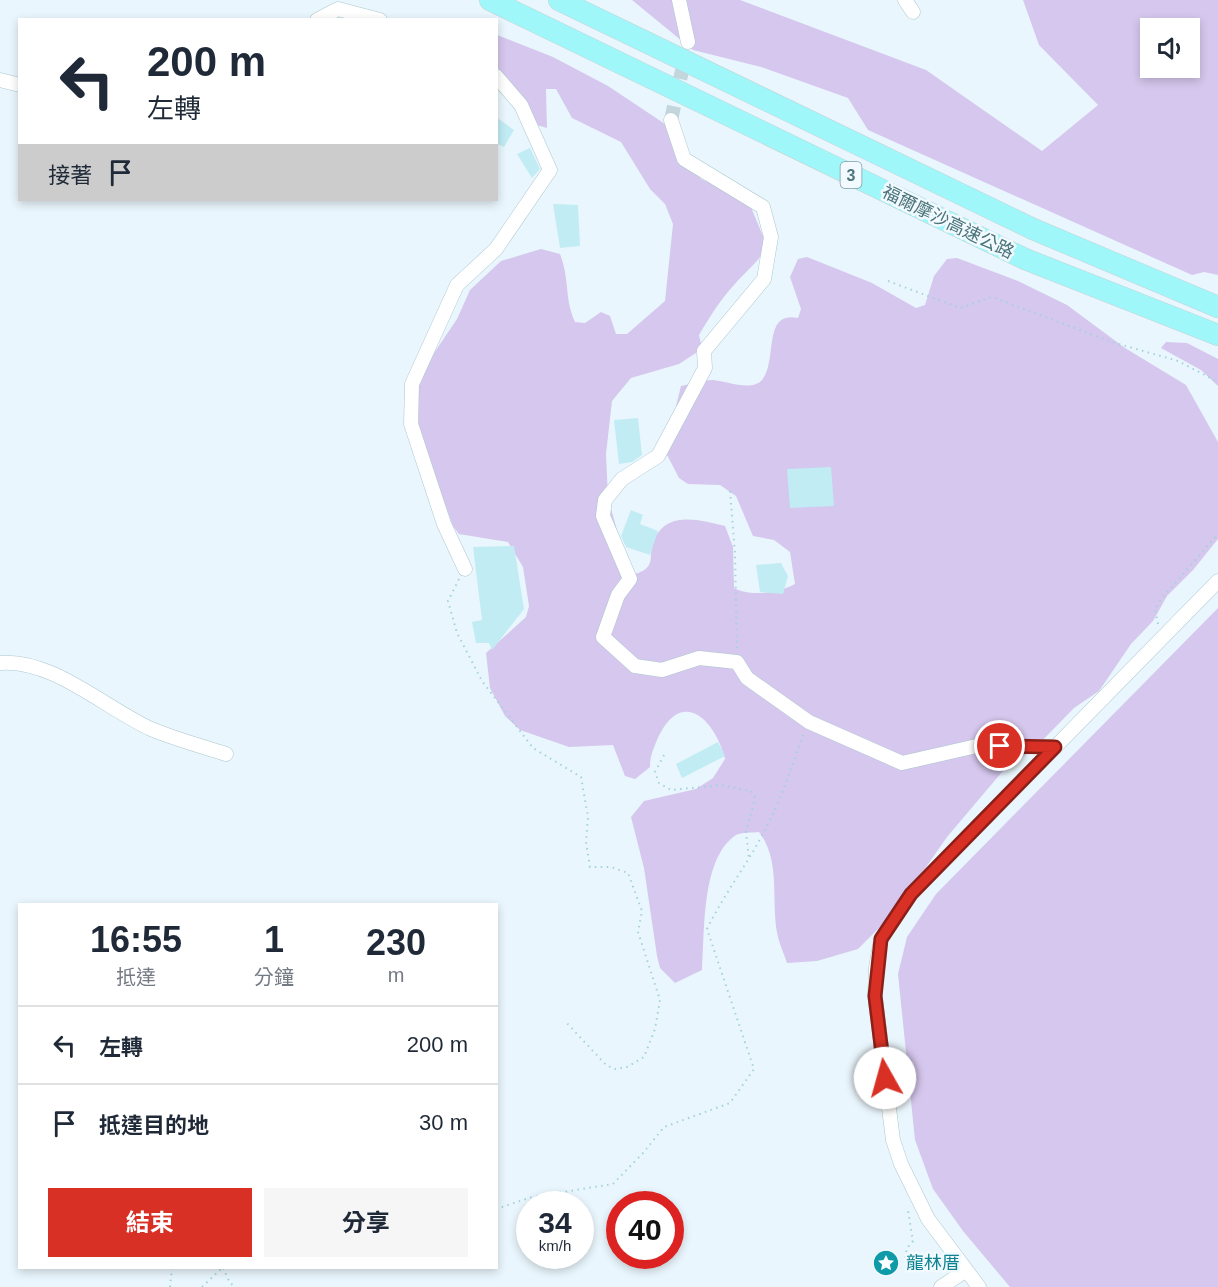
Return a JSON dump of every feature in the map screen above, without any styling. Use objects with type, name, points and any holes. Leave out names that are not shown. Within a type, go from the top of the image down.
[{"type":"highway","name":"福爾摩沙高速公路","points":[[490,0],[1025,259],[1218,335]]},
{"type":"highway","name":"福爾摩沙高速公路","points":[[559,0],[1033,230],[1218,307]]},
{"type":"street","points":[[679,0],[688,42]]},
{"type":"street","points":[[321,18],[338,9],[372,18]]},
{"type":"street","points":[[465,569],[444,524],[411,424],[412,384],[457,285],[496,249],[550,170],[521,105],[498,78]]},
{"type":"street","points":[[0,80],[18,84]]},
{"type":"street","points":[[671,120],[684,159],[763,207],[771,237],[764,279],[704,351],[705,368],[658,456],[622,479],[605,500],[603,516],[630,579],[618,595],[603,637],[635,666],[662,670],[699,658],[737,662],[747,678],[809,722],[902,764],[981,745],[1055,747]]},
{"type":"street","points":[[979,1287],[928,1219],[892,1140],[875,996],[876,968],[881,939],[911,894],[1218,580]]},
{"type":"street","points":[[0,663],[24,662],[45,670],[151,729],[226,754]]},
{"type":"street","points":[[941,1287],[965,1271]]},
{"type":"path","points":[[888,281],[960,308],[992,297],[1112,342],[1178,361],[1218,382]]},
{"type":"path","points":[[730,490],[735,554],[737,662]]},
{"type":"path","points":[[1161,639],[1155,609],[1218,534]]},
{"type":"path","points":[[465,569],[448,601],[457,633],[482,681],[533,748],[581,777],[588,817],[586,842],[590,867],[611,867],[628,873],[642,911],[638,932],[660,1000],[655,1029],[645,1057],[627,1067],[615,1069],[606,1065],[565,1021]]},
{"type":"path","points":[[498,1208],[532,1197],[613,1184],[664,1127],[730,1103],[754,1069],[707,929],[725,892],[749,861],[769,823],[809,722]]},
{"type":"path","points":[[664,755],[655,772],[659,783],[671,790],[721,785],[751,791],[755,798],[746,832],[749,861]]},
{"type":"path","points":[[905,1258],[907,1248],[913,1241],[907,1207]]},
{"type":"path","points":[[170,1287],[172,1269]]},
{"type":"path","points":[[202,1287],[221,1269]]},
{"type":"path","points":[[223,1269],[230,1283],[236,1287]]},
{"type":"shaded area","points":[[632,0],[740,0],[926,70],[1042,151],[1098,105],[1039,45],[1023,0],[1218,0],[1218,275],[1204,272],[1192,275],[868,130],[848,98],[761,67],[693,50]]},
{"type":"shaded area","points":[[498,35],[553,57],[608,86],[668,126],[701,179],[748,200],[767,246],[715,309],[699,335],[701,344],[696,353],[679,364],[631,378],[612,401],[606,454],[608,498],[622,548],[635,574],[647,568],[654,540],[667,524],[695,520],[725,526],[733,547],[734,588],[741,591],[764,593],[781,590],[795,584],[790,552],[774,540],[753,536],[736,496],[720,485],[688,484],[679,478],[665,451],[681,386],[713,380],[745,386],[762,380],[767,372],[775,329],[779,322],[787,318],[798,318],[801,309],[790,277],[798,259],[807,257],[872,283],[916,308],[925,305],[934,276],[947,259],[957,258],[1018,281],[1067,305],[1125,348],[1186,385],[1218,442],[1218,539],[1193,570],[1167,596],[1153,621],[1131,644],[1099,691],[1074,708],[1036,747],[1002,772],[947,837],[894,913],[858,949],[817,961],[787,963],[776,924],[771,856],[759,832],[741,833],[725,846],[716,860],[707,896],[702,970],[675,983],[660,968],[644,868],[631,817],[644,801],[696,789],[713,778],[725,759],[714,732],[696,714],[686,712],[676,715],[666,724],[657,740],[650,767],[635,779],[625,776],[613,745],[569,747],[520,730],[505,716],[490,688],[486,653],[526,617],[529,606],[523,567],[508,542],[459,534],[453,526],[420,438],[417,404],[419,382],[428,362],[457,319],[470,290],[501,261],[541,249],[560,254],[569,304],[575,322],[585,323],[601,312],[610,316],[616,334],[627,334],[665,301],[673,224],[665,204],[650,189],[621,142],[572,118],[556,89],[546,89],[547,128],[537,125],[498,90]]},
{"type":"shaded area","points":[[1166,342],[1187,343],[1218,359],[1218,386],[1201,370],[1161,348]]},
{"type":"shaded area","points":[[1218,608],[1218,1287],[1010,1287],[963,1231],[933,1189],[915,1140],[898,974],[907,937],[936,894]]},
{"type":"building","points":[[498,118],[514,130],[504,147],[498,144]]},
{"type":"building","points":[[530,148],[540,169],[532,178],[517,154]]},
{"type":"building","points":[[553,204],[578,205],[580,246],[560,248]]},
{"type":"building","points":[[638,418],[642,455],[632,462],[619,464],[614,420]]},
{"type":"building","points":[[831,467],[834,506],[790,508],[787,469]]},
{"type":"building","points":[[631,510],[643,515],[640,524],[658,531],[650,555],[626,547],[621,536]]},
{"type":"building","points":[[514,546],[524,609],[492,650],[489,643],[476,643],[472,622],[482,620],[473,547]]},
{"type":"building","points":[[781,563],[788,576],[783,594],[760,592],[756,565]]},
{"type":"building","points":[[718,742],[725,756],[682,778],[676,764]]},
{"type":"tunnel","points":[[671,120],[686,53]]},
{"type":"place","name":"龍林厝","points":[[886,1263]]},
{"type":"route","points":[[885,1078],[875,996],[876,968],[881,939],[911,894],[1055,747],[1000,746]]}]
